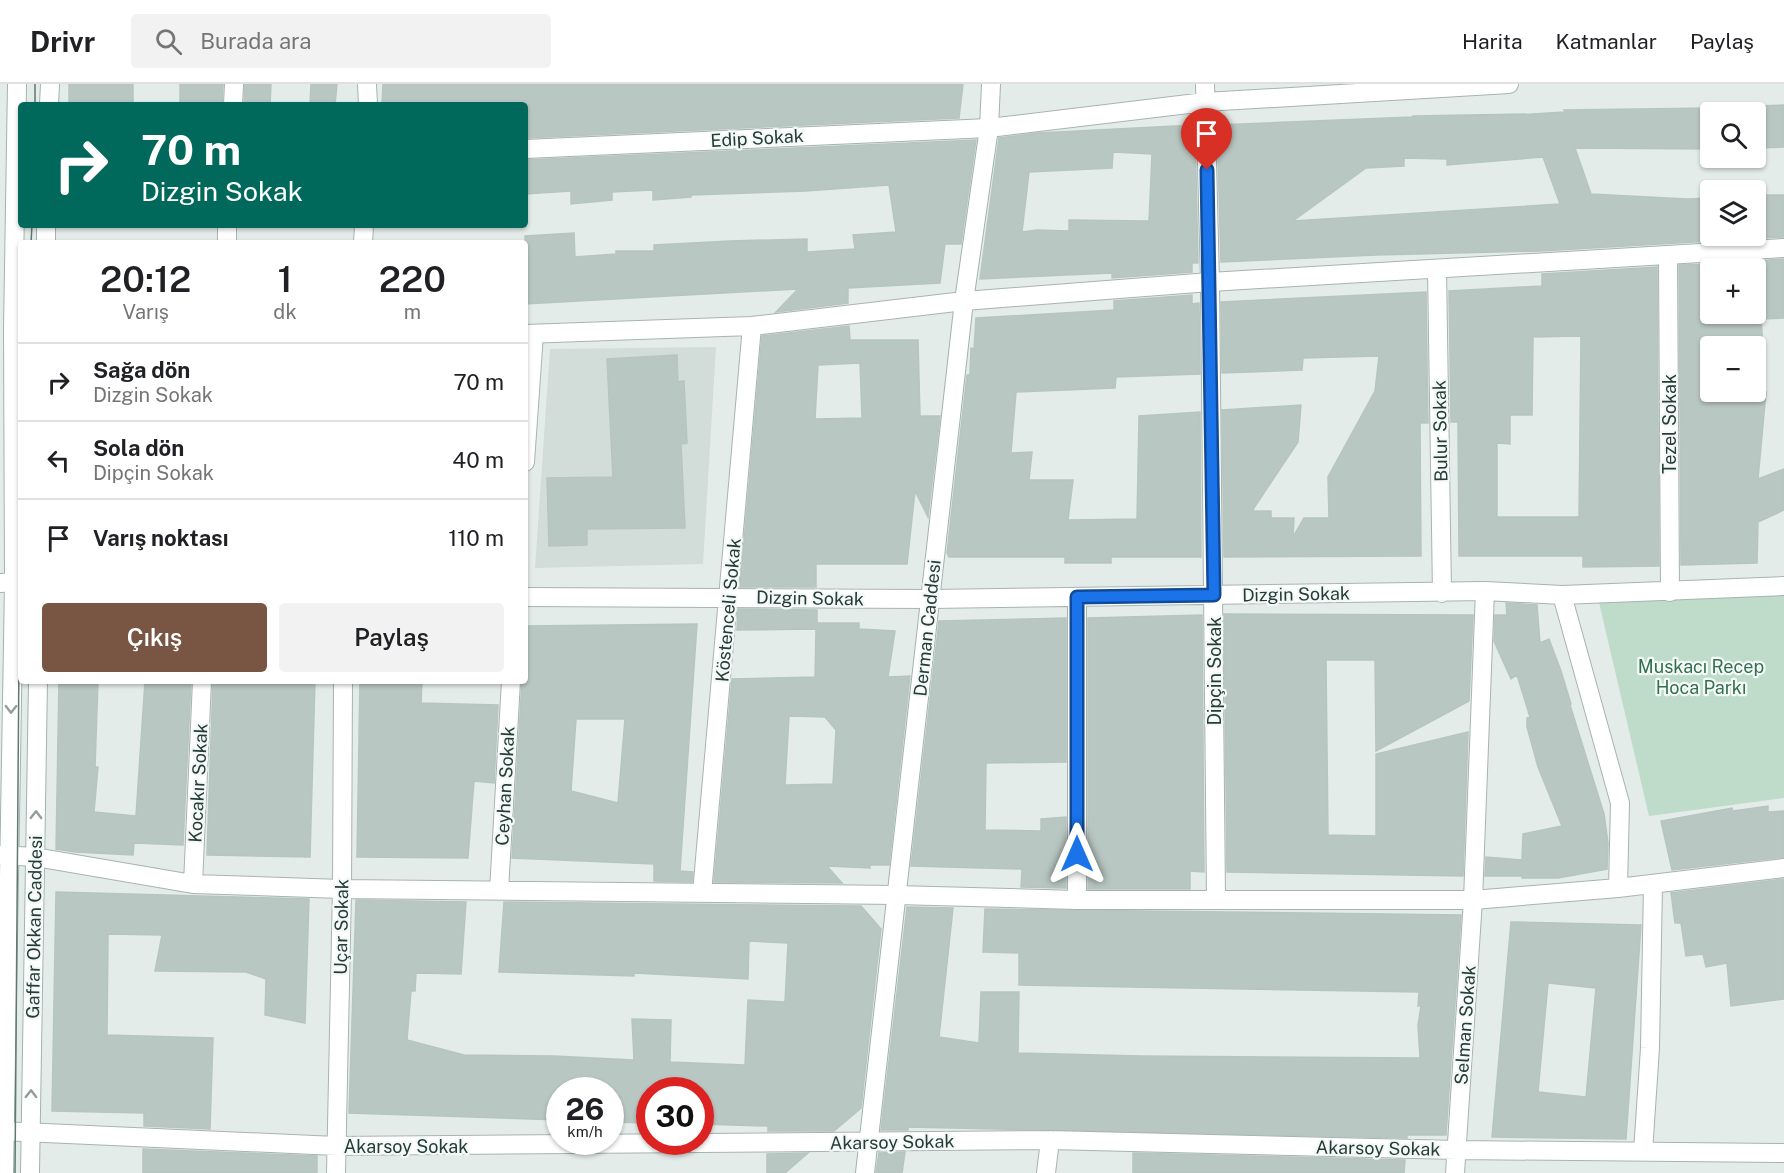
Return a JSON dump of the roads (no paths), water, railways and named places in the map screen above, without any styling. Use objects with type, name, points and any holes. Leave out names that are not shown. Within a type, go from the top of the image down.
[{"type":"street","name":"Gaffar Okkan Caddesi","points":[[4,1173],[4,855],[12,582],[11,330],[16,84]]},
{"type":"street","points":[[49,102],[50,84]]},
{"type":"street","points":[[233,102],[234,84]]},
{"type":"street","points":[[368,84],[368,102]]},
{"type":"street","name":"Derman Caddesi","points":[[865,1173],[964,301],[989,128],[991,84]]},
{"type":"street","name":"Dipçin Sokak","points":[[1205,84],[1210,282],[1216,899]]},
{"type":"street","name":"Edip Sokak","points":[[528,149],[989,128],[1205,102],[1509,84]]},
{"type":"street","points":[[528,385],[530,334],[752,326],[964,301],[1210,282],[1784,248]]},
{"type":"street","name":"Tezel Sokak","points":[[1668,256],[1670,592]]},
{"type":"street","name":"Bulur Sokak","points":[[1437,269],[1442,592]]},
{"type":"street","name":"Köstenceli Sokak","points":[[702,893],[752,326]]},
{"type":"street","name":"Dizgin Sokak","points":[[528,597],[930,599],[1485,591],[1562,595],[1784,586]]},
{"type":"street","name":"Selman Sokak","points":[[1455,1173],[1473,900],[1485,591]]},
{"type":"street","points":[[1562,595],[1620,803],[1618,888]]},
{"type":"street","points":[[1077,597],[1077,900]]},
{"type":"street","name":"Gaffar Okkan Caddesi","points":[[30,1173],[38,684]]},
{"type":"street","name":"Kocakır Sokak","points":[[193,884],[202,684]]},
{"type":"street","name":"Uçar Sokak","points":[[336,1173],[342,889],[342,684]]},
{"type":"street","name":"Ceyhan Sokak","points":[[500,891],[511,684]]},
{"type":"street","points":[[4,855],[35,857],[193,884],[342,889],[1077,900],[1473,900],[1618,888],[1784,868]]},
{"type":"street","points":[[1644,1152],[1650,1048],[1653,884]]},
{"type":"street","name":"Akarsoy Sokak","points":[[3,1132],[336,1146],[1050,1140],[1456,1150],[1784,1153]]},
{"type":"street","points":[[1046,1173],[1050,1140]]},
{"type":"tram line","points":[[35,84],[35,102]]},
{"type":"tram line","points":[[31,240],[32,228]]},
{"type":"tram line","points":[[15,1173],[19,684]]},
{"type":"park label","name":"Muskacı Recep Hoca Parkı","points":[[1701,676]]}]
